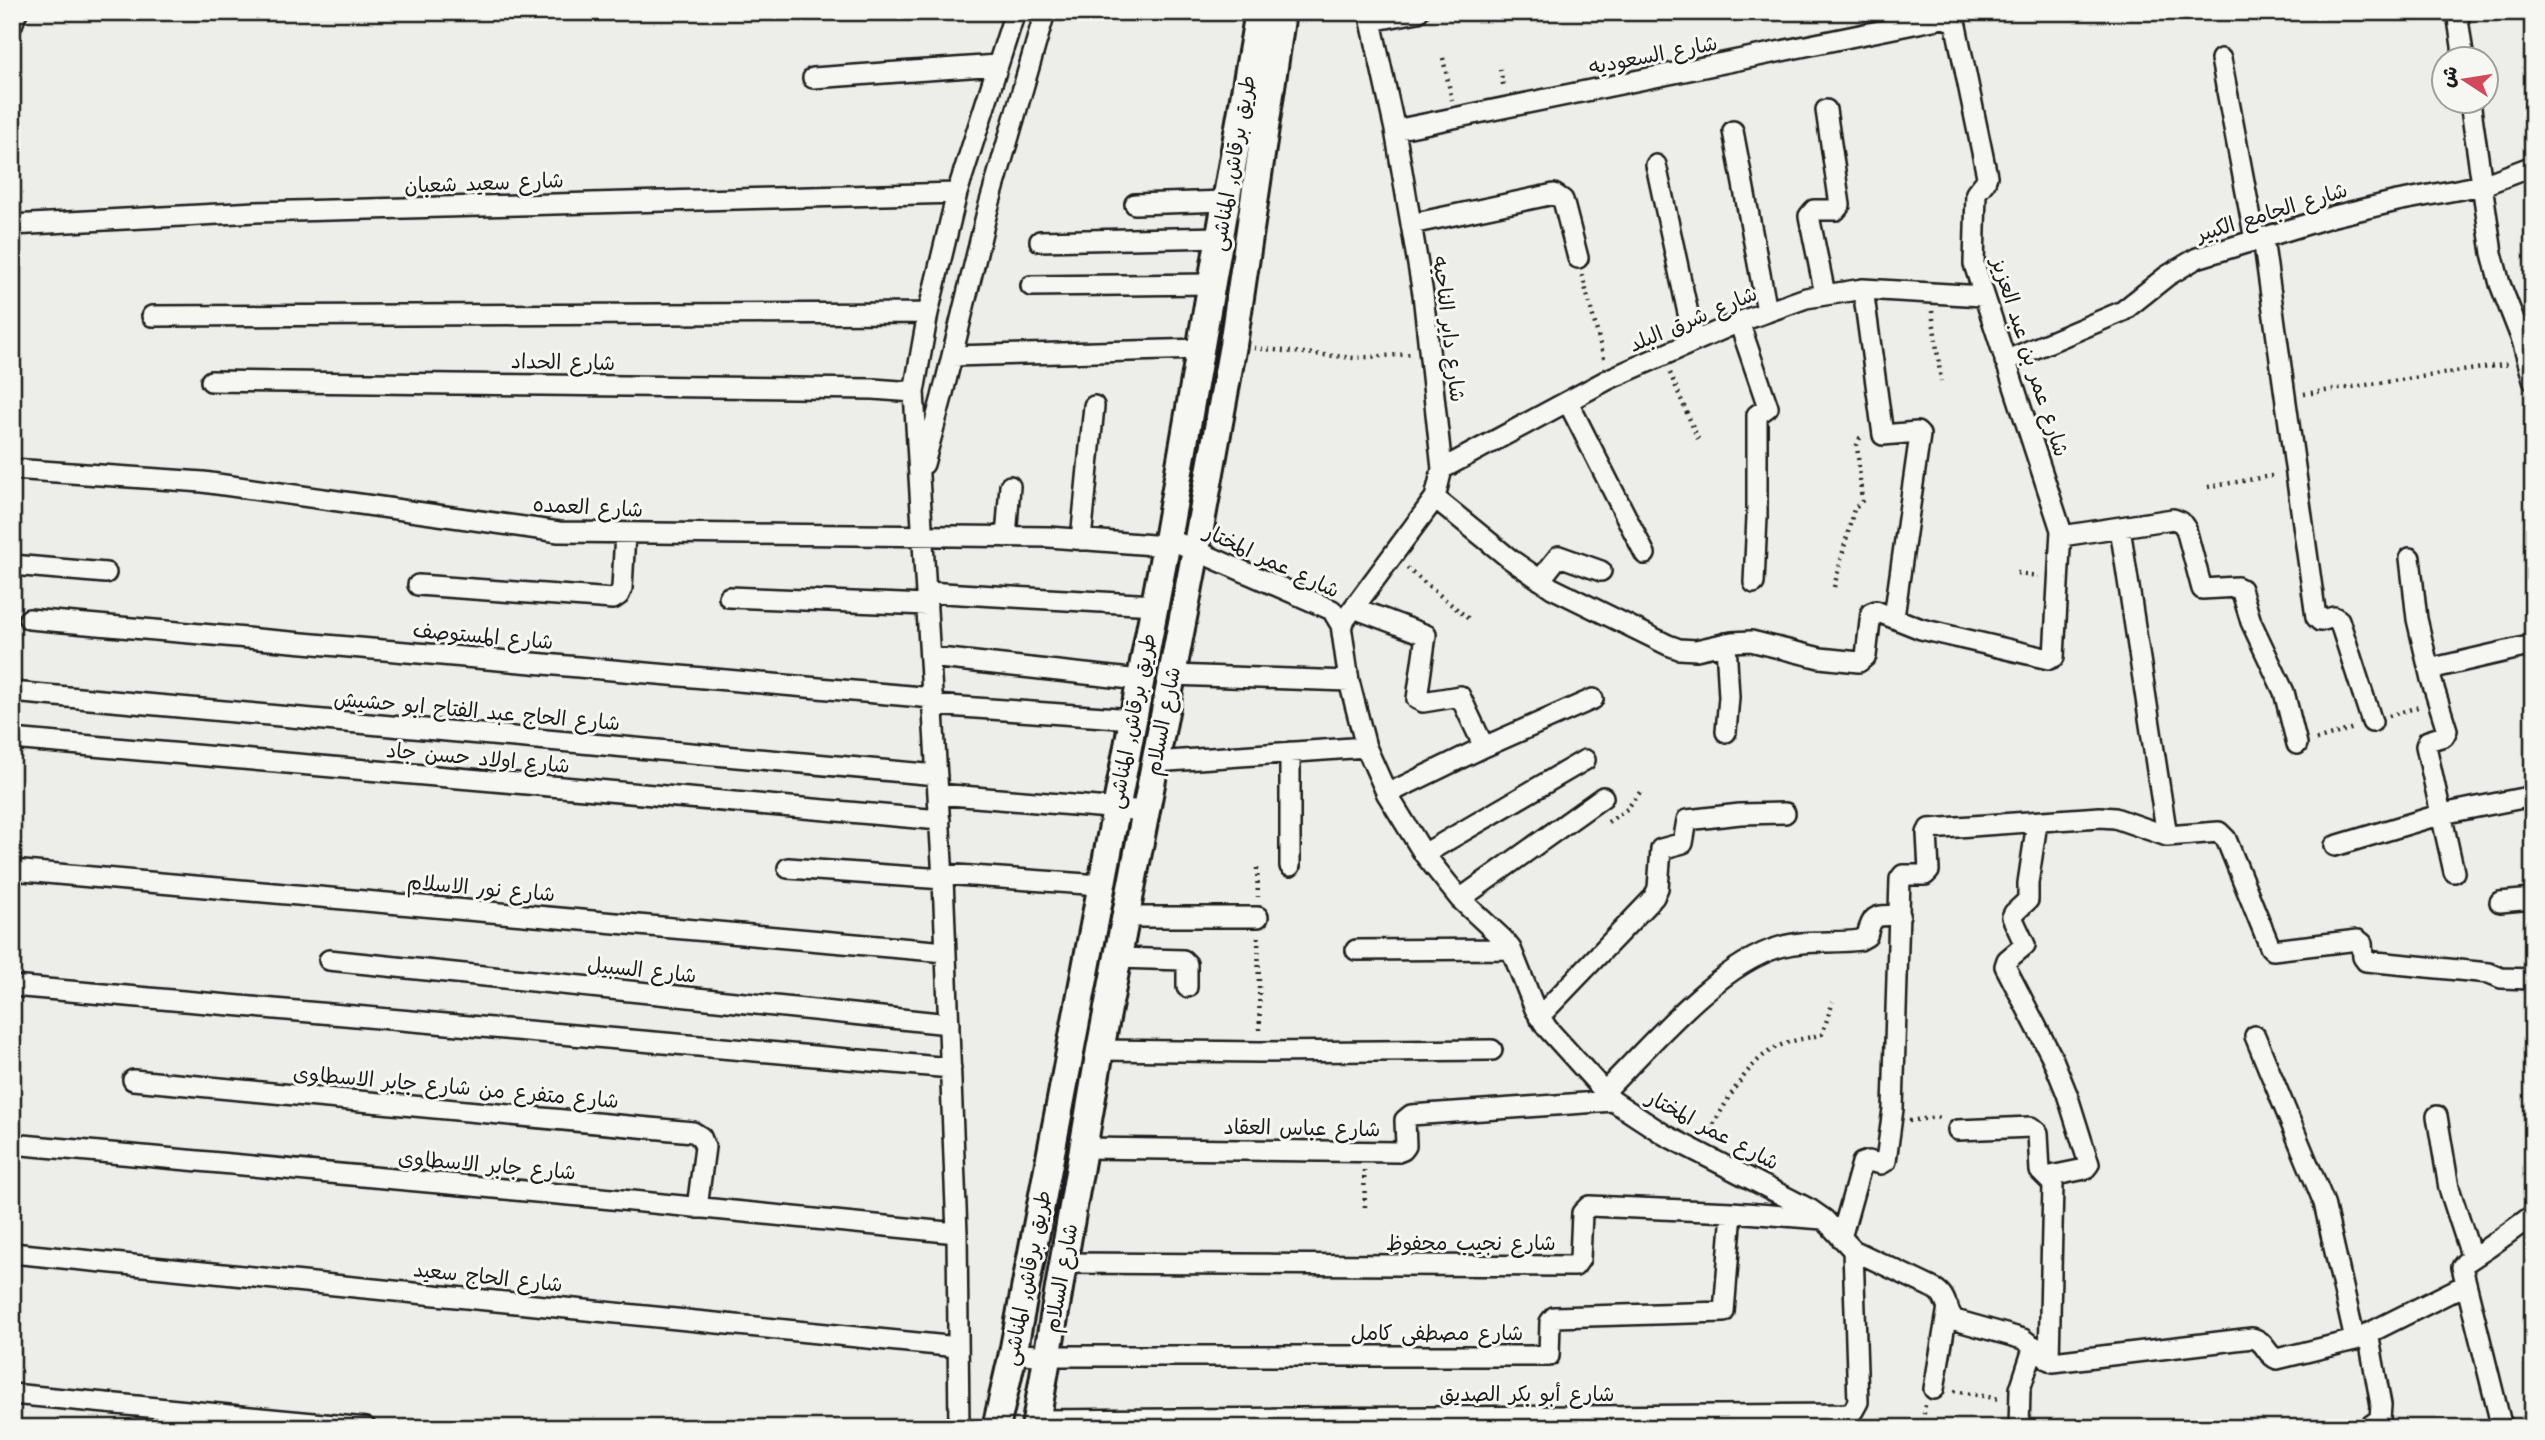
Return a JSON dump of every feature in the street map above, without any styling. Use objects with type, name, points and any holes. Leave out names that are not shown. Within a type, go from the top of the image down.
[{"type":"street","points":[[12,25],[17,12]]},
{"type":"street","points":[[959,1428],[957,1234],[947,952],[914,392],[928,313],[957,193],[1015,12]]},
{"type":"street","points":[[919,478],[994,185],[1045,12]]},
{"type":"street","name":"طريق برقاش, المناشى","points":[[996,1428],[1013,1353],[1167,542],[1259,12]]},
{"type":"street","name":"شارع السلام","points":[[1036,1424],[1100,1050],[1233,345],[1282,12]]},
{"type":"street","points":[[1370,16],[1418,12]]},
{"type":"street","points":[[2458,12],[2462,46]]},
{"type":"street","name":"شارع داير الناحيه","points":[[1341,625],[1434,498],[1442,469],[1430,352],[1412,224],[1370,16]]},
{"type":"street","name":"شارع السعوديه","points":[[1395,130],[1943,18],[1950,19],[1956,26]]},
{"type":"street","name":"شارع عمر بن عبد العزيز","points":[[1894,617],[1921,629],[2049,659],[2054,657],[2062,536],[1973,258],[1976,193],[1987,176],[1956,26]]},
{"type":"street","points":[[2221,59],[2259,239],[2317,618],[2322,621],[2334,617],[2339,620],[2372,722]]},
{"type":"street","points":[[813,78],[998,65]]},
{"type":"street","points":[[1825,293],[1809,216],[1814,210],[1836,209],[1840,205],[1826,110]]},
{"type":"street","points":[[2472,116],[2495,269],[2531,371]]},
{"type":"street","points":[[1732,131],[1767,311]]},
{"type":"street","points":[[1656,165],[1695,341]]},
{"type":"street","name":"شارع الجامع الكبير","points":[[2005,361],[2123,311],[2167,276],[2197,258],[2364,208],[2483,185],[2533,166]]},
{"type":"street","name":"شارع سعيد شعبان","points":[[12,225],[256,212],[957,193]]},
{"type":"street","points":[[1412,224],[1554,194],[1563,200],[1578,258]]},
{"type":"street","points":[[1135,204],[1226,201]]},
{"type":"street","points":[[1040,241],[1220,237]]},
{"type":"street","points":[[1031,286],[1212,284]]},
{"type":"street","points":[[1434,498],[1540,580],[1569,598],[1679,649],[1704,649],[1726,643],[1757,642],[1811,656],[1857,662],[1864,660],[1872,612],[1894,617],[1920,435],[1917,432],[1883,435],[1863,289]]},
{"type":"street","name":"شارع شرق البلد","points":[[1442,469],[1609,380],[1767,311],[1825,293],[1863,289],[1983,296]]},
{"type":"street","points":[[152,316],[928,313]]},
{"type":"street","points":[[1739,322],[1768,405],[1767,409],[1757,415],[1758,517],[1754,583]]},
{"type":"street","points":[[952,356],[1200,349]]},
{"type":"street","name":"شارع الحداد","points":[[212,381],[873,389],[914,392]]},
{"type":"street","points":[[1568,402],[1645,554]]},
{"type":"street","points":[[1081,540],[1094,406]]},
{"type":"street","name":"شارع العمده","points":[[12,469],[204,482],[559,532],[1006,537],[1167,542]]},
{"type":"street","points":[[1006,537],[1010,486]]},
{"type":"street","points":[[2062,536],[2177,520],[2186,529],[2202,589],[2239,587],[2251,622],[2284,692],[2297,744]]},
{"type":"street","points":[[2120,528],[2167,836]]},
{"type":"street","points":[[418,585],[614,599],[620,595],[622,588],[625,533]]},
{"type":"street","name":"شارع عمر المختار","points":[[1167,542],[1196,550],[1332,610],[1341,625],[1349,681],[1366,747],[1387,794],[1424,854],[1460,899],[1511,949],[1539,1017],[1609,1097],[1665,1135],[1786,1195],[1824,1219],[1847,1244],[1935,1289],[1944,1295],[1952,1318],[1960,1323],[2015,1336],[2034,1346],[2049,1360]]},
{"type":"street","points":[[1540,580],[1559,556],[1601,571]]},
{"type":"street","points":[[2410,558],[2417,619],[2431,679],[2447,727],[2444,736],[2430,740],[2426,746],[2454,872]]},
{"type":"street","points":[[12,565],[106,573]]},
{"type":"street","points":[[729,597],[1154,605]]},
{"type":"street","points":[[1354,608],[1426,635],[1417,699],[1423,702],[1460,696],[1484,747]]},
{"type":"street","name":"شارع المستوصف","points":[[29,619],[1133,719]]},
{"type":"street","points":[[1726,643],[1729,697],[1726,732]]},
{"type":"street","points":[[2431,679],[2432,671],[2438,667],[2533,645]]},
{"type":"street","points":[[930,657],[1140,680]]},
{"type":"street","points":[[1172,675],[1349,681]]},
{"type":"street","name":"شارع الحاج عبد الفتاح ابو حشيش","points":[[12,692],[938,785],[1146,811]]},
{"type":"street","points":[[1387,794],[1593,699]]},
{"type":"street","name":"شارع اولاد حسن جاد","points":[[12,739],[940,820]]},
{"type":"street","points":[[1156,762],[1366,747]]},
{"type":"street","points":[[1290,752],[1290,866]]},
{"type":"street","points":[[1424,854],[1584,761]]},
{"type":"street","points":[[2335,846],[2442,814],[2533,796]]},
{"type":"street","points":[[1460,899],[1603,797]]},
{"type":"street","points":[[1539,1017],[1654,897],[1658,888],[1661,849],[1683,843],[1685,821],[1785,813]]},
{"type":"street","points":[[1891,1124],[1901,877],[1925,875],[1929,871],[1927,832],[1931,829],[2107,817],[2167,836],[2216,831],[2223,834],[2270,947],[2275,951],[2358,940],[2362,943],[2365,961],[2489,973],[2504,979],[2533,979]]},
{"type":"street","points":[[2037,823],[2028,900],[2012,917],[2025,945],[2007,960],[2005,966],[2056,1068],[2089,1164],[2085,1169],[2046,1177]]},
{"type":"street","points":[[788,868],[1101,885]]},
{"type":"street","name":"شارع نور الاسلام","points":[[12,870],[947,952]]},
{"type":"street","points":[[2500,902],[2533,899]]},
{"type":"street","points":[[1609,1097],[1681,1015],[1718,982],[1750,960],[1790,944],[1863,940],[1867,936],[1871,919],[1900,915]]},
{"type":"street","points":[[1126,917],[1258,917]]},
{"type":"street","points":[[1356,950],[1511,949]]},
{"type":"street","points":[[1118,958],[1183,960],[1187,964],[1187,987]]},
{"type":"street","name":"شارع السبيل","points":[[329,960],[949,1024]]},
{"type":"street","points":[[12,986],[951,1068]]},
{"type":"street","points":[[2255,1036],[2324,1203],[2381,1405],[2380,1419],[2367,1428]]},
{"type":"street","points":[[1100,1050],[1492,1050]]},
{"type":"street","name":"شارع متفرع من شارع جابر الاسطاوى","points":[[133,1080],[693,1132],[701,1137],[705,1147],[697,1208]]},
{"type":"street","name":"شارع عباس العقاد","points":[[1084,1148],[1403,1150],[1406,1146],[1405,1120],[1411,1115],[1609,1097]]},
{"type":"street","points":[[2437,1116],[2466,1272],[2502,1428]]},
{"type":"street","name":"شارع أبو بكر الصديق","points":[[1036,1424],[1851,1413],[1858,1402],[1847,1244],[1861,1166],[1865,1161],[1881,1164],[1885,1161],[1891,1124]]},
{"type":"street","points":[[1958,1130],[2034,1129],[2038,1133],[2040,1171],[2053,1184],[2049,1360],[2070,1362],[2252,1338],[2261,1341],[2277,1359],[2361,1336],[2466,1272],[2533,1215]]},
{"type":"street","name":"شارع جابر الاسطاوى","points":[[12,1144],[957,1234]]},
{"type":"street","name":"شارع نجيب محفوظ","points":[[1063,1263],[1575,1266],[1580,1259],[1581,1213],[1586,1206],[1824,1219]]},
{"type":"street","name":"شارع مصطفى كامل","points":[[1013,1353],[1046,1356],[1549,1356],[1550,1322],[1554,1317],[1724,1312],[1732,1212]]},
{"type":"street","name":"شارع الحاج سعيد","points":[[12,1253],[958,1347]]},
{"type":"street","points":[[1934,1389],[1948,1307]]},
{"type":"street","points":[[2019,1428],[2018,1402],[2023,1375],[2034,1346]]},
{"type":"street","points":[[12,1394],[366,1428]]},
{"type":"path","points":[[1443,58],[1456,118]]},
{"type":"path","points":[[1578,258],[1609,380]]},
{"type":"path","points":[[1930,292],[1941,381]]},
{"type":"path","points":[[1233,345],[1354,358],[1430,352]]},
{"type":"path","points":[[1663,356],[1698,439]]},
{"type":"path","points":[[2285,397],[2531,371]]},
{"type":"path","points":[[1834,586],[1854,509],[1862,501],[1857,442],[1862,437],[1883,435]]},
{"type":"path","points":[[2208,487],[2295,472]]},
{"type":"path","points":[[1392,556],[1470,620]]},
{"type":"path","points":[[1257,868],[1260,1052]]},
{"type":"path","points":[[1696,1152],[1758,1060],[1775,1047],[1796,1039],[1822,1034],[1833,1002]]},
{"type":"path","points":[[1891,1124],[1936,1117],[1942,1119],[1946,1131],[1958,1130]]},
{"type":"path","points":[[1364,1151],[1365,1210]]},
{"type":"path","points":[[1922,1428],[1926,1396],[1934,1389],[2018,1402]]}]
